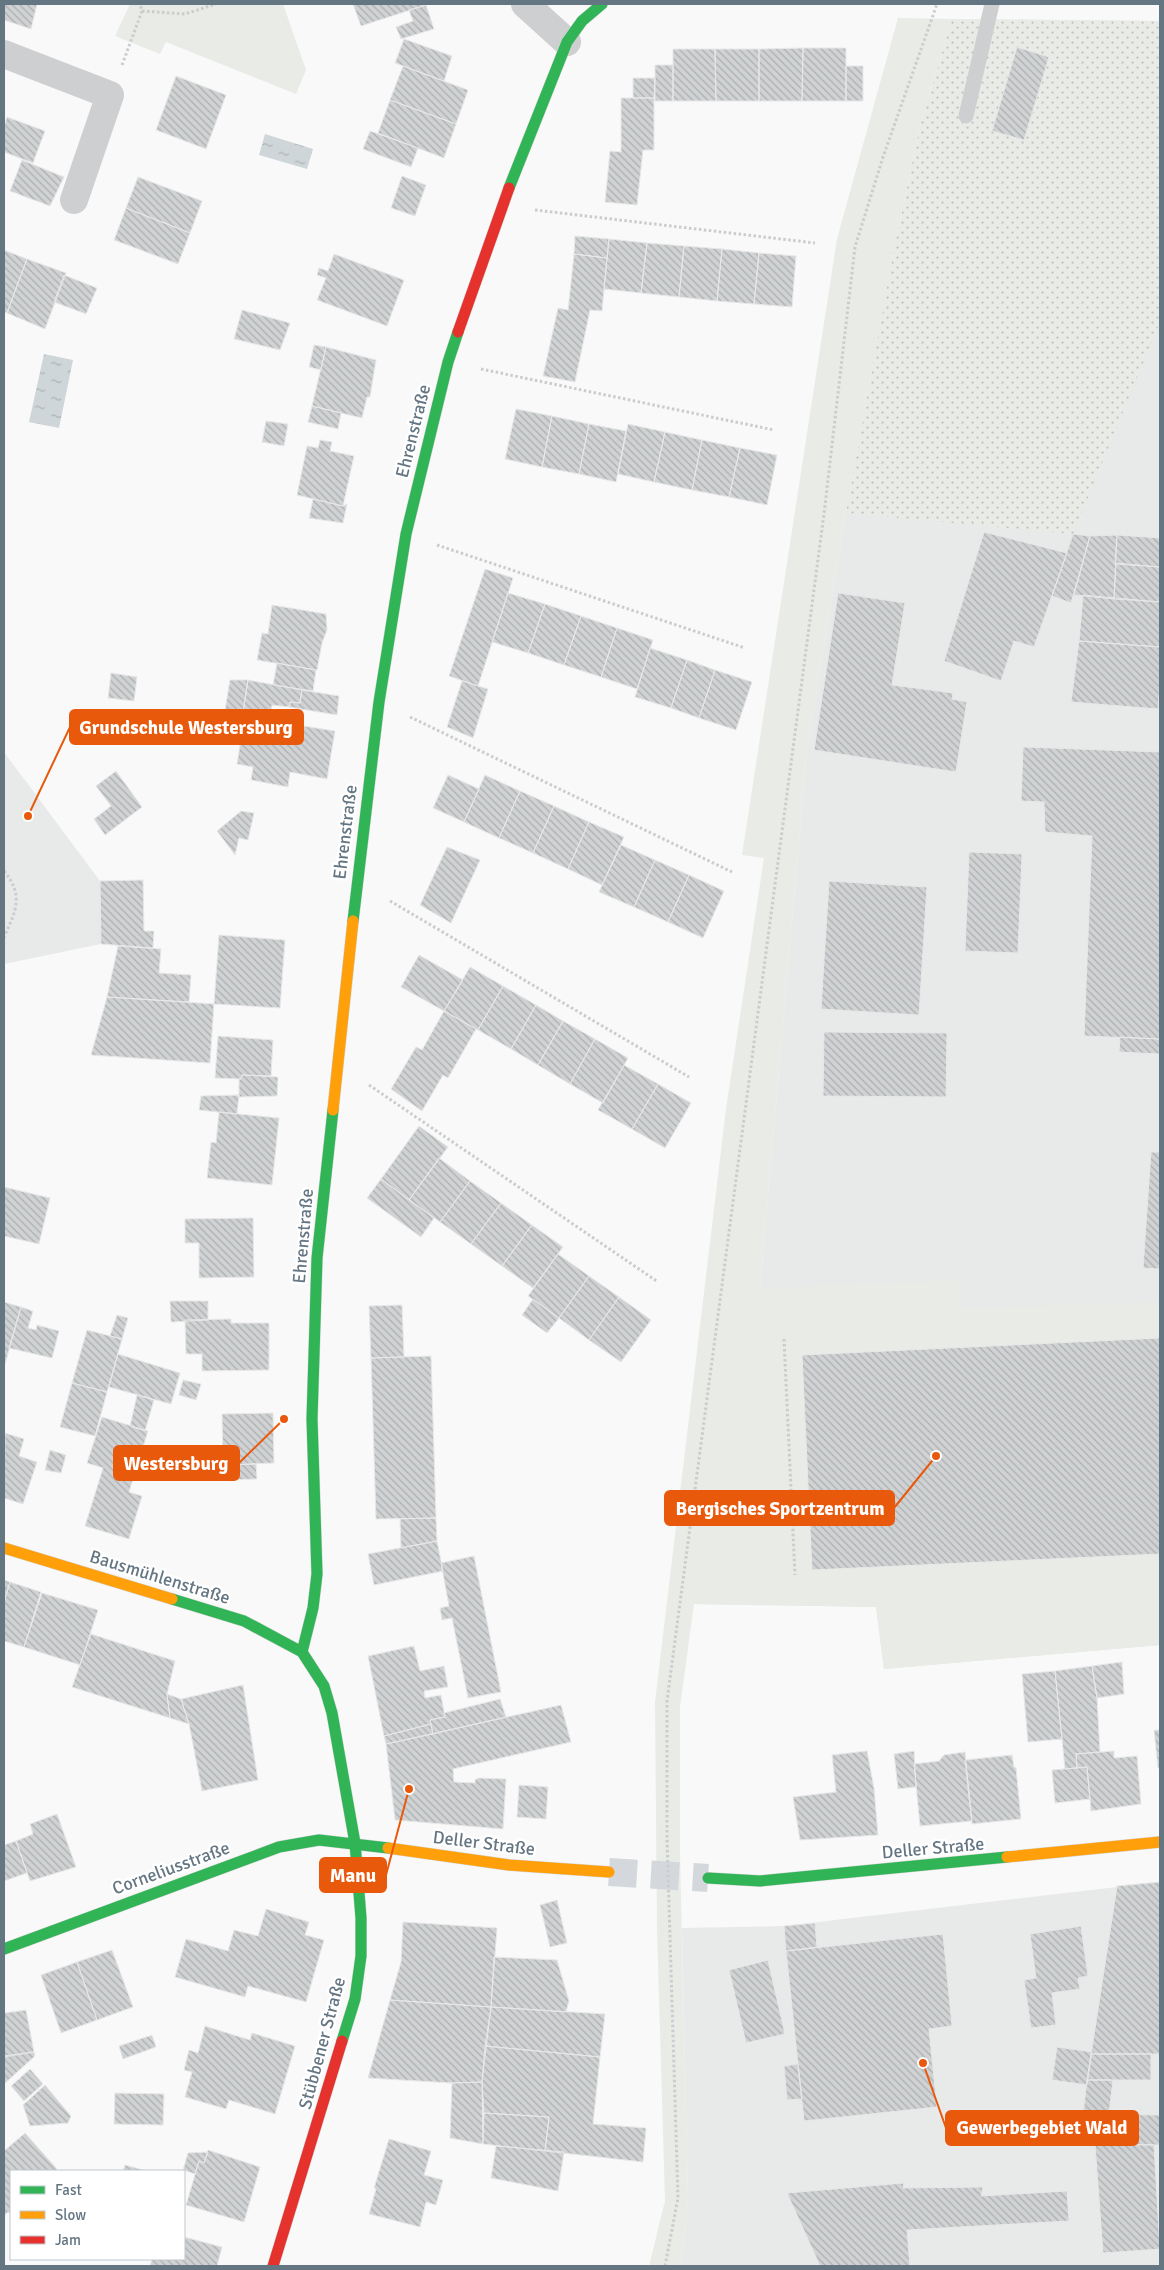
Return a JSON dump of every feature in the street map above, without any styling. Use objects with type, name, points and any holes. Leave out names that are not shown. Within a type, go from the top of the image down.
[{"type":"street","points":[[526,4],[567,42]]},
{"type":"street","name":"Ehrenstraße","points":[[302,1652],[313,1608],[317,1574],[312,1419],[317,1258],[357,882],[379,702],[406,534],[448,362],[502,206],[567,42],[582,21],[602,4]]},
{"type":"street","points":[[4,54],[110,95],[74,200]]},
{"type":"street","name":"Bausmühlenstraße","points":[[4,1548],[244,1621],[302,1652]]},
{"type":"street","name":"Stübbener Straße","points":[[273,2266],[356,1999],[361,1956],[361,1913],[355,1843],[332,1713],[324,1686],[302,1652]]},
{"type":"street","name":"Corneliusstraße","points":[[4,1949],[279,1847],[319,1840],[355,1843]]},
{"type":"street","name":"Deller Straße","points":[[708,1878],[760,1881],[1160,1842]]},
{"type":"street","name":"Deller Straße","points":[[355,1843],[509,1866],[609,1872]]},
{"type":"lane","points":[[966,116],[992,4]]},
{"type":"path","points":[[110,95],[142,11],[140,4]]},
{"type":"path","points":[[142,11],[185,14],[216,4]]},
{"type":"path","points":[[665,2266],[678,2198],[667,1838],[667,1701],[822,524],[856,247],[883,157],[937,4]]},
{"type":"path","points":[[502,206],[815,243]]},
{"type":"path","points":[[448,362],[774,430]]},
{"type":"path","points":[[406,534],[745,648]]},
{"type":"path","points":[[379,702],[732,872]]},
{"type":"path","points":[[4,871],[13,882],[18,901],[4,937]]},
{"type":"path","points":[[357,882],[689,1077]]},
{"type":"path","points":[[338,1064],[658,1282]]},
{"type":"path","points":[[784,1339],[795,1575]]},
{"type":"shaded area","points":[[130,4],[283,4],[306,70],[296,94],[166,42],[160,54],[115,36]]},
{"type":"shaded area","points":[[898,18],[952,19],[920,126],[895,243],[846,513],[807,750],[760,1288],[960,1280],[959,1308],[1160,1302],[1160,1645],[884,1669],[876,1607],[694,1604],[680,1707],[680,1854],[688,2198],[683,2255],[680,2266],[649,2266],[665,2201],[657,1928],[655,1702],[726,1109],[764,858],[742,855],[837,239]]},
{"type":"shaded area","points":[[951,19],[1160,21],[1160,1645],[884,1669],[876,1607],[694,1604],[760,1288],[807,750],[846,513],[895,243]]},
{"type":"shaded area","points":[[952,19],[1160,21],[1160,322],[1073,534],[846,513],[895,243],[920,126]]},
{"type":"shaded area","points":[[4,752],[100,881],[101,944],[4,964]]},
{"type":"shaded area","points":[[1160,1882],[1160,2266],[680,2266],[683,2255],[688,2198],[682,1928],[784,1926]]},
{"type":"water","points":[[265,134],[313,149],[307,169],[259,155]]},
{"type":"water","points":[[44,354],[73,360],[59,428],[29,422]]},
{"type":"building","points":[[4,4],[37,4],[31,29],[4,20]]},
{"type":"building","points":[[353,4],[426,4],[426,5],[361,26]]},
{"type":"building","points":[[426,5],[434,29],[401,39],[396,27],[413,21],[409,10]]},
{"type":"building","points":[[404,39],[452,56],[444,81],[395,63]]},
{"type":"building","points":[[1017,47],[1049,57],[1024,140],[992,131]]},
{"type":"building","points":[[803,48],[846,48],[846,101],[802,101]]},
{"type":"building","points":[[803,48],[802,101],[759,101],[759,49]]},
{"type":"building","points":[[673,49],[715,49],[716,101],[673,101]]},
{"type":"building","points":[[715,49],[759,49],[759,101],[716,101]]},
{"type":"building","points":[[655,65],[673,65],[673,101],[655,101]]},
{"type":"building","points":[[403,66],[468,90],[456,124],[390,100]]},
{"type":"building","points":[[846,66],[863,66],[863,101],[846,101]]},
{"type":"building","points":[[176,76],[226,95],[206,149],[156,130]]},
{"type":"building","points":[[633,78],[655,78],[654,98],[633,98]]},
{"type":"building","points":[[621,98],[654,98],[654,150],[643,150],[637,205],[605,202],[610,151],[621,152]]},
{"type":"building","points":[[390,100],[456,124],[444,158],[378,133]]},
{"type":"building","points":[[7,117],[45,131],[33,163],[4,152],[4,127]]},
{"type":"building","points":[[370,131],[418,148],[411,167],[363,149]]},
{"type":"building","points":[[22,160],[64,177],[50,206],[10,191]]},
{"type":"building","points":[[402,176],[426,185],[415,216],[391,208]]},
{"type":"building","points":[[138,177],[202,201],[190,233],[126,208]]},
{"type":"building","points":[[126,208],[190,233],[178,264],[114,240]]},
{"type":"building","points":[[575,236],[609,239],[607,258],[574,254]]},
{"type":"building","points":[[609,239],[647,243],[641,293],[604,289]]},
{"type":"building","points":[[647,243],[684,246],[679,297],[641,293]]},
{"type":"building","points":[[684,246],[722,249],[717,301],[679,297]]},
{"type":"building","points":[[722,249],[759,253],[754,304],[717,301]]},
{"type":"building","points":[[4,250],[27,259],[7,313],[4,312]]},
{"type":"building","points":[[759,253],[796,256],[792,307],[754,304]]},
{"type":"building","points":[[334,254],[404,280],[387,326],[317,300],[326,278],[317,275],[319,268],[328,271]]},
{"type":"building","points":[[574,254],[607,258],[602,311],[590,310],[575,382],[543,376],[558,308],[568,310]]},
{"type":"building","points":[[27,259],[66,273],[45,329],[7,313]]},
{"type":"building","points":[[64,275],[97,288],[86,314],[54,302]]},
{"type":"building","points":[[242,310],[290,323],[280,350],[234,339]]},
{"type":"building","points":[[314,345],[326,347],[321,370],[309,367]]},
{"type":"building","points":[[326,347],[376,360],[370,397],[367,397],[362,418],[312,406]]},
{"type":"building","points":[[312,406],[341,413],[338,429],[308,422]]},
{"type":"building","points":[[516,409],[552,416],[542,467],[505,459]]},
{"type":"building","points":[[552,416],[589,424],[579,474],[542,467]]},
{"type":"building","points":[[266,421],[288,424],[284,446],[262,442]]},
{"type":"building","points":[[589,424],[626,431],[616,482],[579,474]]},
{"type":"building","points":[[628,424],[665,432],[654,482],[618,474]]},
{"type":"building","points":[[665,432],[702,440],[692,490],[654,482]]},
{"type":"building","points":[[320,440],[332,442],[330,451],[354,456],[343,506],[297,495],[307,446],[318,448]]},
{"type":"building","points":[[702,440],[740,448],[729,497],[692,490]]},
{"type":"building","points":[[740,448],[777,455],[767,505],[729,497]]},
{"type":"building","points":[[313,499],[343,506],[347,504],[343,523],[309,518]]},
{"type":"building","points":[[984,532],[1067,553],[1034,647],[1014,641],[1001,681],[944,661]]},
{"type":"building","points":[[1073,534],[1090,536],[1071,603],[1052,596]]},
{"type":"building","points":[[1117,535],[1114,599],[1074,595],[1090,536]]},
{"type":"building","points":[[1117,535],[1160,538],[1160,567],[1115,563]]},
{"type":"building","points":[[1116,564],[1160,567],[1160,602],[1114,599]]},
{"type":"building","points":[[485,569],[513,578],[478,686],[449,676]]},
{"type":"building","points":[[508,593],[545,604],[528,653],[492,642]]},
{"type":"building","points":[[838,593],[905,603],[892,685],[953,693],[952,699],[967,702],[956,772],[814,750]]},
{"type":"building","points":[[1083,595],[1160,602],[1160,647],[1079,641]]},
{"type":"building","points":[[545,604],[581,616],[564,665],[528,653]]},
{"type":"building","points":[[272,605],[326,614],[327,630],[322,643],[317,670],[257,660],[262,633],[268,634]]},
{"type":"building","points":[[581,616],[617,628],[601,677],[564,665]]},
{"type":"building","points":[[617,628],[653,640],[637,689],[601,677]]},
{"type":"building","points":[[1079,641],[1160,647],[1158,709],[1071,702]]},
{"type":"building","points":[[650,648],[687,660],[671,708],[635,697]]},
{"type":"building","points":[[687,660],[715,670],[699,718],[671,708]]},
{"type":"building","points":[[277,663],[316,670],[313,691],[273,685]]},
{"type":"building","points":[[715,670],[752,682],[736,730],[699,718]]},
{"type":"building","points":[[111,673],[137,677],[134,701],[108,698]]},
{"type":"building","points":[[230,680],[248,680],[243,713],[225,710]]},
{"type":"building","points":[[248,680],[302,690],[300,703],[290,702],[289,707],[272,705],[270,716],[264,715],[264,717],[243,713]]},
{"type":"building","points":[[462,681],[488,689],[473,738],[447,727]]},
{"type":"building","points":[[302,690],[339,696],[337,715],[289,707],[290,702],[300,703]]},
{"type":"building","points":[[279,722],[335,731],[327,779],[290,772],[288,787],[251,780],[253,767],[237,764],[243,725],[278,731]]},
{"type":"building","points":[[1023,747],[1160,752],[1160,1039],[1084,1036],[1092,836],[1045,832],[1044,802],[1021,801]]},
{"type":"building","points":[[116,771],[142,807],[105,835],[94,819],[111,806],[96,786]]},
{"type":"building","points":[[448,775],[479,789],[464,822],[433,808]]},
{"type":"building","points":[[485,775],[520,791],[499,838],[464,822]]},
{"type":"building","points":[[520,791],[554,806],[533,853],[499,838]]},
{"type":"building","points":[[554,806],[589,822],[568,869],[533,853]]},
{"type":"building","points":[[241,811],[254,813],[248,840],[239,838],[235,855],[217,831]]},
{"type":"building","points":[[589,822],[624,837],[602,885],[568,869]]},
{"type":"building","points":[[621,845],[655,860],[634,907],[599,892]]},
{"type":"building","points":[[447,847],[480,860],[451,923],[420,905]]},
{"type":"building","points":[[969,852],[1022,854],[1018,953],[965,951]]},
{"type":"building","points":[[655,860],[689,875],[668,922],[634,907]]},
{"type":"building","points":[[689,875],[724,891],[703,938],[668,922]]},
{"type":"building","points":[[143,880],[144,931],[154,931],[153,948],[101,944],[100,881]]},
{"type":"building","points":[[829,881],[927,887],[919,1015],[821,1009]]},
{"type":"building","points":[[219,935],[285,940],[280,1008],[214,1004]]},
{"type":"building","points":[[118,946],[161,949],[159,973],[191,975],[189,1002],[107,997]]},
{"type":"building","points":[[419,955],[463,980],[444,1011],[401,987]]},
{"type":"building","points":[[470,967],[503,986],[478,1030],[444,1011]]},
{"type":"building","points":[[503,986],[536,1005],[511,1049],[478,1030]]},
{"type":"building","points":[[107,997],[214,1004],[210,1063],[91,1055]]},
{"type":"building","points":[[536,1005],[563,1021],[538,1065],[511,1049]]},
{"type":"building","points":[[444,1011],[476,1029],[448,1078],[443,1075],[422,1111],[391,1089],[416,1047],[422,1050]]},
{"type":"building","points":[[563,1021],[595,1039],[570,1084],[538,1065]]},
{"type":"building","points":[[824,1032],[947,1033],[946,1097],[823,1096]]},
{"type":"building","points":[[218,1036],[273,1040],[271,1076],[242,1075],[241,1079],[215,1078]]},
{"type":"building","points":[[1120,1037],[1160,1039],[1160,1054],[1119,1052]]},
{"type":"building","points":[[595,1039],[628,1058],[603,1103],[570,1084]]},
{"type":"building","points":[[624,1065],[658,1084],[632,1129],[598,1110]]},
{"type":"building","points":[[242,1075],[278,1077],[277,1096],[239,1097],[239,1079],[241,1079]]},
{"type":"building","points":[[658,1084],[691,1103],[665,1148],[632,1129]]},
{"type":"building","points":[[239,1095],[237,1114],[199,1110],[201,1096]]},
{"type":"building","points":[[219,1112],[279,1118],[272,1185],[207,1178],[211,1142],[216,1143]]},
{"type":"building","points":[[419,1126],[448,1147],[409,1200],[381,1179]]},
{"type":"building","points":[[1151,1152],[1160,1152],[1160,1269],[1143,1268]]},
{"type":"building","points":[[439,1158],[470,1181],[440,1222],[409,1200]]},
{"type":"building","points":[[381,1179],[434,1218],[421,1237],[367,1198]]},
{"type":"building","points":[[470,1181],[501,1203],[471,1244],[440,1222]]},
{"type":"building","points":[[4,1187],[50,1198],[39,1244],[4,1236]]},
{"type":"building","points":[[501,1203],[532,1225],[502,1266],[471,1244]]},
{"type":"building","points":[[253,1218],[254,1277],[199,1278],[199,1243],[185,1243],[185,1219]]},
{"type":"building","points":[[532,1225],[563,1247],[533,1288],[502,1266]]},
{"type":"building","points":[[558,1254],[589,1276],[559,1318],[528,1296]]},
{"type":"building","points":[[589,1276],[619,1297],[589,1340],[559,1318]]},
{"type":"building","points":[[619,1297],[651,1320],[621,1362],[589,1340]]},
{"type":"building","points":[[533,1299],[559,1318],[547,1333],[522,1315]]},
{"type":"building","points":[[170,1301],[208,1301],[208,1320],[171,1322]]},
{"type":"building","points":[[4,1302],[21,1307],[4,1368]]},
{"type":"building","points":[[402,1305],[404,1357],[371,1358],[369,1306]]},
{"type":"building","points":[[21,1307],[33,1311],[28,1328],[36,1330],[37,1325],[59,1331],[52,1358],[9,1348]]},
{"type":"building","points":[[117,1315],[128,1318],[122,1339],[110,1336]]},
{"type":"building","points":[[231,1319],[231,1323],[269,1323],[269,1370],[202,1371],[202,1354],[186,1354],[185,1320]]},
{"type":"building","points":[[87,1330],[122,1339],[107,1392],[72,1383]]},
{"type":"building","points":[[1160,1338],[1160,1554],[812,1570],[802,1355]]},
{"type":"building","points":[[118,1354],[180,1373],[171,1404],[109,1387]]},
{"type":"building","points":[[431,1356],[436,1518],[376,1519],[371,1358]]},
{"type":"building","points":[[183,1380],[201,1384],[196,1400],[179,1395]]},
{"type":"building","points":[[72,1383],[107,1392],[95,1436],[60,1427]]},
{"type":"building","points":[[137,1395],[154,1400],[145,1431],[130,1426]]},
{"type":"building","points":[[273,1413],[274,1463],[223,1465],[222,1414]]},
{"type":"building","points":[[102,1417],[148,1431],[129,1492],[142,1496],[129,1539],[85,1526],[103,1468],[87,1463]]},
{"type":"building","points":[[5,1433],[24,1439],[19,1456],[37,1462],[23,1504],[4,1498]]},
{"type":"building","points":[[50,1450],[66,1455],[61,1473],[45,1470]]},
{"type":"building","points":[[256,1464],[257,1479],[231,1480],[230,1465]]},
{"type":"building","points":[[436,1518],[437,1541],[401,1548],[400,1519]]},
{"type":"building","points":[[437,1541],[443,1571],[374,1585],[368,1554]]},
{"type":"building","points":[[474,1556],[501,1692],[468,1698],[452,1618],[442,1620],[440,1608],[449,1606],[441,1563]]},
{"type":"building","points":[[4,1580],[10,1582],[4,1602]]},
{"type":"building","points":[[10,1582],[41,1592],[24,1647],[4,1641],[4,1602]]},
{"type":"building","points":[[42,1593],[98,1610],[80,1665],[24,1647]]},
{"type":"building","points":[[91,1634],[175,1661],[167,1694],[170,1718],[72,1687]]},
{"type":"building","points":[[414,1646],[420,1671],[444,1666],[448,1687],[424,1691],[425,1698],[441,1695],[445,1717],[430,1720],[431,1724],[384,1736],[368,1656]]},
{"type":"building","points":[[1122,1662],[1124,1694],[1097,1698],[1092,1666]]},
{"type":"building","points":[[1092,1666],[1097,1698],[1100,1752],[1076,1754],[1077,1768],[1065,1769],[1055,1671]]},
{"type":"building","points":[[1055,1671],[1062,1739],[1028,1742],[1022,1674]]},
{"type":"building","points":[[243,1685],[258,1780],[202,1791],[189,1724],[181,1699]]},
{"type":"building","points":[[167,1694],[181,1699],[189,1724],[170,1718]]},
{"type":"building","points":[[500,1699],[506,1717],[433,1734],[430,1720],[445,1717],[444,1713]]},
{"type":"building","points":[[561,1705],[571,1742],[453,1769],[454,1782],[475,1783],[475,1780],[478,1778],[506,1779],[503,1829],[395,1820],[386,1744]]},
{"type":"building","points":[[431,1724],[433,1734],[386,1744],[384,1736]]},
{"type":"building","points":[[1154,1730],[1160,1730],[1160,1768],[1158,1768]]},
{"type":"building","points":[[867,1751],[874,1788],[878,1835],[800,1840],[793,1797],[836,1792],[832,1755]]},
{"type":"building","points":[[914,1751],[916,1787],[898,1789],[894,1754]]},
{"type":"building","points":[[1114,1751],[1114,1758],[1137,1756],[1141,1804],[1091,1811],[1087,1767],[1077,1768],[1076,1754]]},
{"type":"building","points":[[965,1752],[972,1821],[920,1826],[914,1764],[939,1761],[944,1755]]},
{"type":"building","points":[[1012,1755],[1014,1767],[1016,1768],[1021,1819],[972,1824],[965,1760]]},
{"type":"building","points":[[1087,1767],[1090,1799],[1055,1803],[1052,1770]]},
{"type":"building","points":[[519,1785],[548,1787],[546,1819],[517,1817]]},
{"type":"building","points":[[57,1814],[76,1867],[30,1881],[16,1841],[33,1834],[30,1824]]},
{"type":"building","points":[[16,1841],[27,1873],[4,1881],[4,1845]]},
{"type":"building","points":[[1160,1882],[1160,2054],[1091,2054],[1117,1886]]},
{"type":"building","points":[[557,1900],[567,1943],[550,1947],[540,1905]]},
{"type":"building","points":[[266,1909],[309,1922],[305,1935],[324,1940],[306,2002],[248,1986],[245,1997],[175,1977],[186,1939],[228,1951],[234,1930],[258,1936]]},
{"type":"building","points":[[403,1922],[497,1928],[491,2007],[390,2000],[401,1962]]},
{"type":"building","points":[[815,1923],[817,1947],[786,1951],[784,1926]]},
{"type":"building","points":[[1081,1926],[1088,1976],[1078,1978],[1080,1989],[1052,1993],[1056,2025],[1031,2028],[1024,1980],[1036,1978],[1030,1934]]},
{"type":"building","points":[[943,1934],[952,2026],[929,2029],[937,2107],[804,2121],[786,1951]]},
{"type":"building","points":[[112,1950],[133,2007],[97,2020],[77,1962]]},
{"type":"building","points":[[494,1957],[557,1960],[569,2001],[566,2012],[491,2007]]},
{"type":"building","points":[[768,1960],[785,2034],[746,2043],[729,1970]]},
{"type":"building","points":[[77,1962],[97,2020],[61,2033],[41,1975]]},
{"type":"building","points":[[390,2000],[491,2007],[482,2082],[452,2083],[368,2078]]},
{"type":"building","points":[[491,2007],[605,2014],[600,2057],[485,2046]]},
{"type":"building","points":[[26,2010],[34,2052],[4,2057],[4,2013]]},
{"type":"building","points":[[205,2026],[250,2040],[252,2033],[295,2046],[275,2114],[229,2100],[226,2109],[185,2097],[192,2072],[184,2070],[189,2050],[198,2053]]},
{"type":"building","points":[[152,2035],[156,2047],[123,2059],[119,2046]]},
{"type":"building","points":[[485,2046],[600,2057],[593,2124],[646,2128],[643,2162],[545,2151],[549,2117],[484,2113],[482,2082]]},
{"type":"building","points":[[1057,2047],[1092,2052],[1087,2085],[1052,2080]]},
{"type":"building","points":[[34,2052],[35,2056],[4,2084],[4,2056]]},
{"type":"building","points":[[1091,2054],[1151,2054],[1151,2080],[1087,2080]]},
{"type":"building","points":[[798,2064],[802,2099],[787,2100],[784,2066]]},
{"type":"building","points":[[30,2069],[43,2084],[24,2101],[11,2086]]},
{"type":"building","points":[[1087,2080],[1113,2080],[1109,2114],[1083,2114]]},
{"type":"building","points":[[482,2082],[483,2144],[450,2138],[452,2083]]},
{"type":"building","points":[[45,2085],[71,2116],[68,2123],[30,2126],[23,2105]]},
{"type":"building","points":[[115,2093],[164,2094],[163,2125],[114,2124]]},
{"type":"building","points":[[484,2113],[549,2117],[545,2151],[483,2144]]},
{"type":"building","points":[[1083,2114],[1160,2115],[1160,2145],[1078,2144]]},
{"type":"building","points":[[25,2133],[57,2169],[10,2170],[10,2213],[8,2212],[5,2215],[4,2213],[4,2151]]},
{"type":"building","points":[[389,2139],[431,2151],[424,2175],[443,2180],[436,2205],[426,2202],[420,2227],[369,2214],[376,2189],[374,2188]]},
{"type":"building","points":[[1095,2144],[1154,2145],[1160,2249],[1103,2253]]},
{"type":"building","points":[[496,2146],[564,2152],[558,2191],[491,2178]]},
{"type":"building","points":[[208,2150],[260,2167],[244,2222],[186,2205],[199,2161],[204,2163]]},
{"type":"building","points":[[208,2152],[204,2163],[199,2161],[195,2174],[183,2170],[188,2153]]},
{"type":"building","points":[[125,2165],[143,2170],[123,2170]]},
{"type":"building","points":[[904,2183],[903,2188],[983,2187],[981,2196],[1067,2191],[1069,2221],[907,2230],[910,2266],[820,2266],[787,2193]]},
{"type":"building","points":[[185,2237],[222,2247],[217,2266],[150,2266],[152,2260],[185,2260]]},
{"type":"tunnel","points":[[609,1872],[708,1878]]},
{"type":"traffic: fast","points":[[509,188],[567,42],[582,21],[602,4]]},
{"type":"traffic: fast","points":[[353,921],[379,702],[406,534],[448,362],[458,332]]},
{"type":"traffic: fast","points":[[302,1652],[313,1608],[317,1574],[312,1419],[317,1258],[333,1110]]},
{"type":"traffic: fast","points":[[172,1599],[244,1621],[302,1652],[324,1686],[332,1713],[355,1843],[361,1918],[361,1956],[355,1999],[342,2041]]},
{"type":"traffic: fast","points":[[4,1949],[279,1847],[319,1840],[388,1848]]},
{"type":"traffic: fast","points":[[708,1878],[760,1881],[1007,1857]]},
{"type":"traffic: slow","points":[[333,1110],[353,921]]},
{"type":"traffic: slow","points":[[4,1548],[172,1599]]},
{"type":"traffic: slow","points":[[1007,1857],[1160,1842]]},
{"type":"traffic: slow","points":[[388,1848],[509,1865],[609,1872]]},
{"type":"traffic: jam","points":[[458,332],[509,188]]},
{"type":"traffic: jam","points":[[273,2266],[342,2041]]},
{"type":"place","name":"Grundschule Westersburg","points":[[28,816]]},
{"type":"place","name":"Westersburg","points":[[284,1419]]},
{"type":"place","name":"Bergisches Sportzentrum","points":[[936,1456]]},
{"type":"place","name":"Manu","points":[[409,1789]]},
{"type":"place","name":"Gewerbegebiet Wald","points":[[923,2063]]}]
